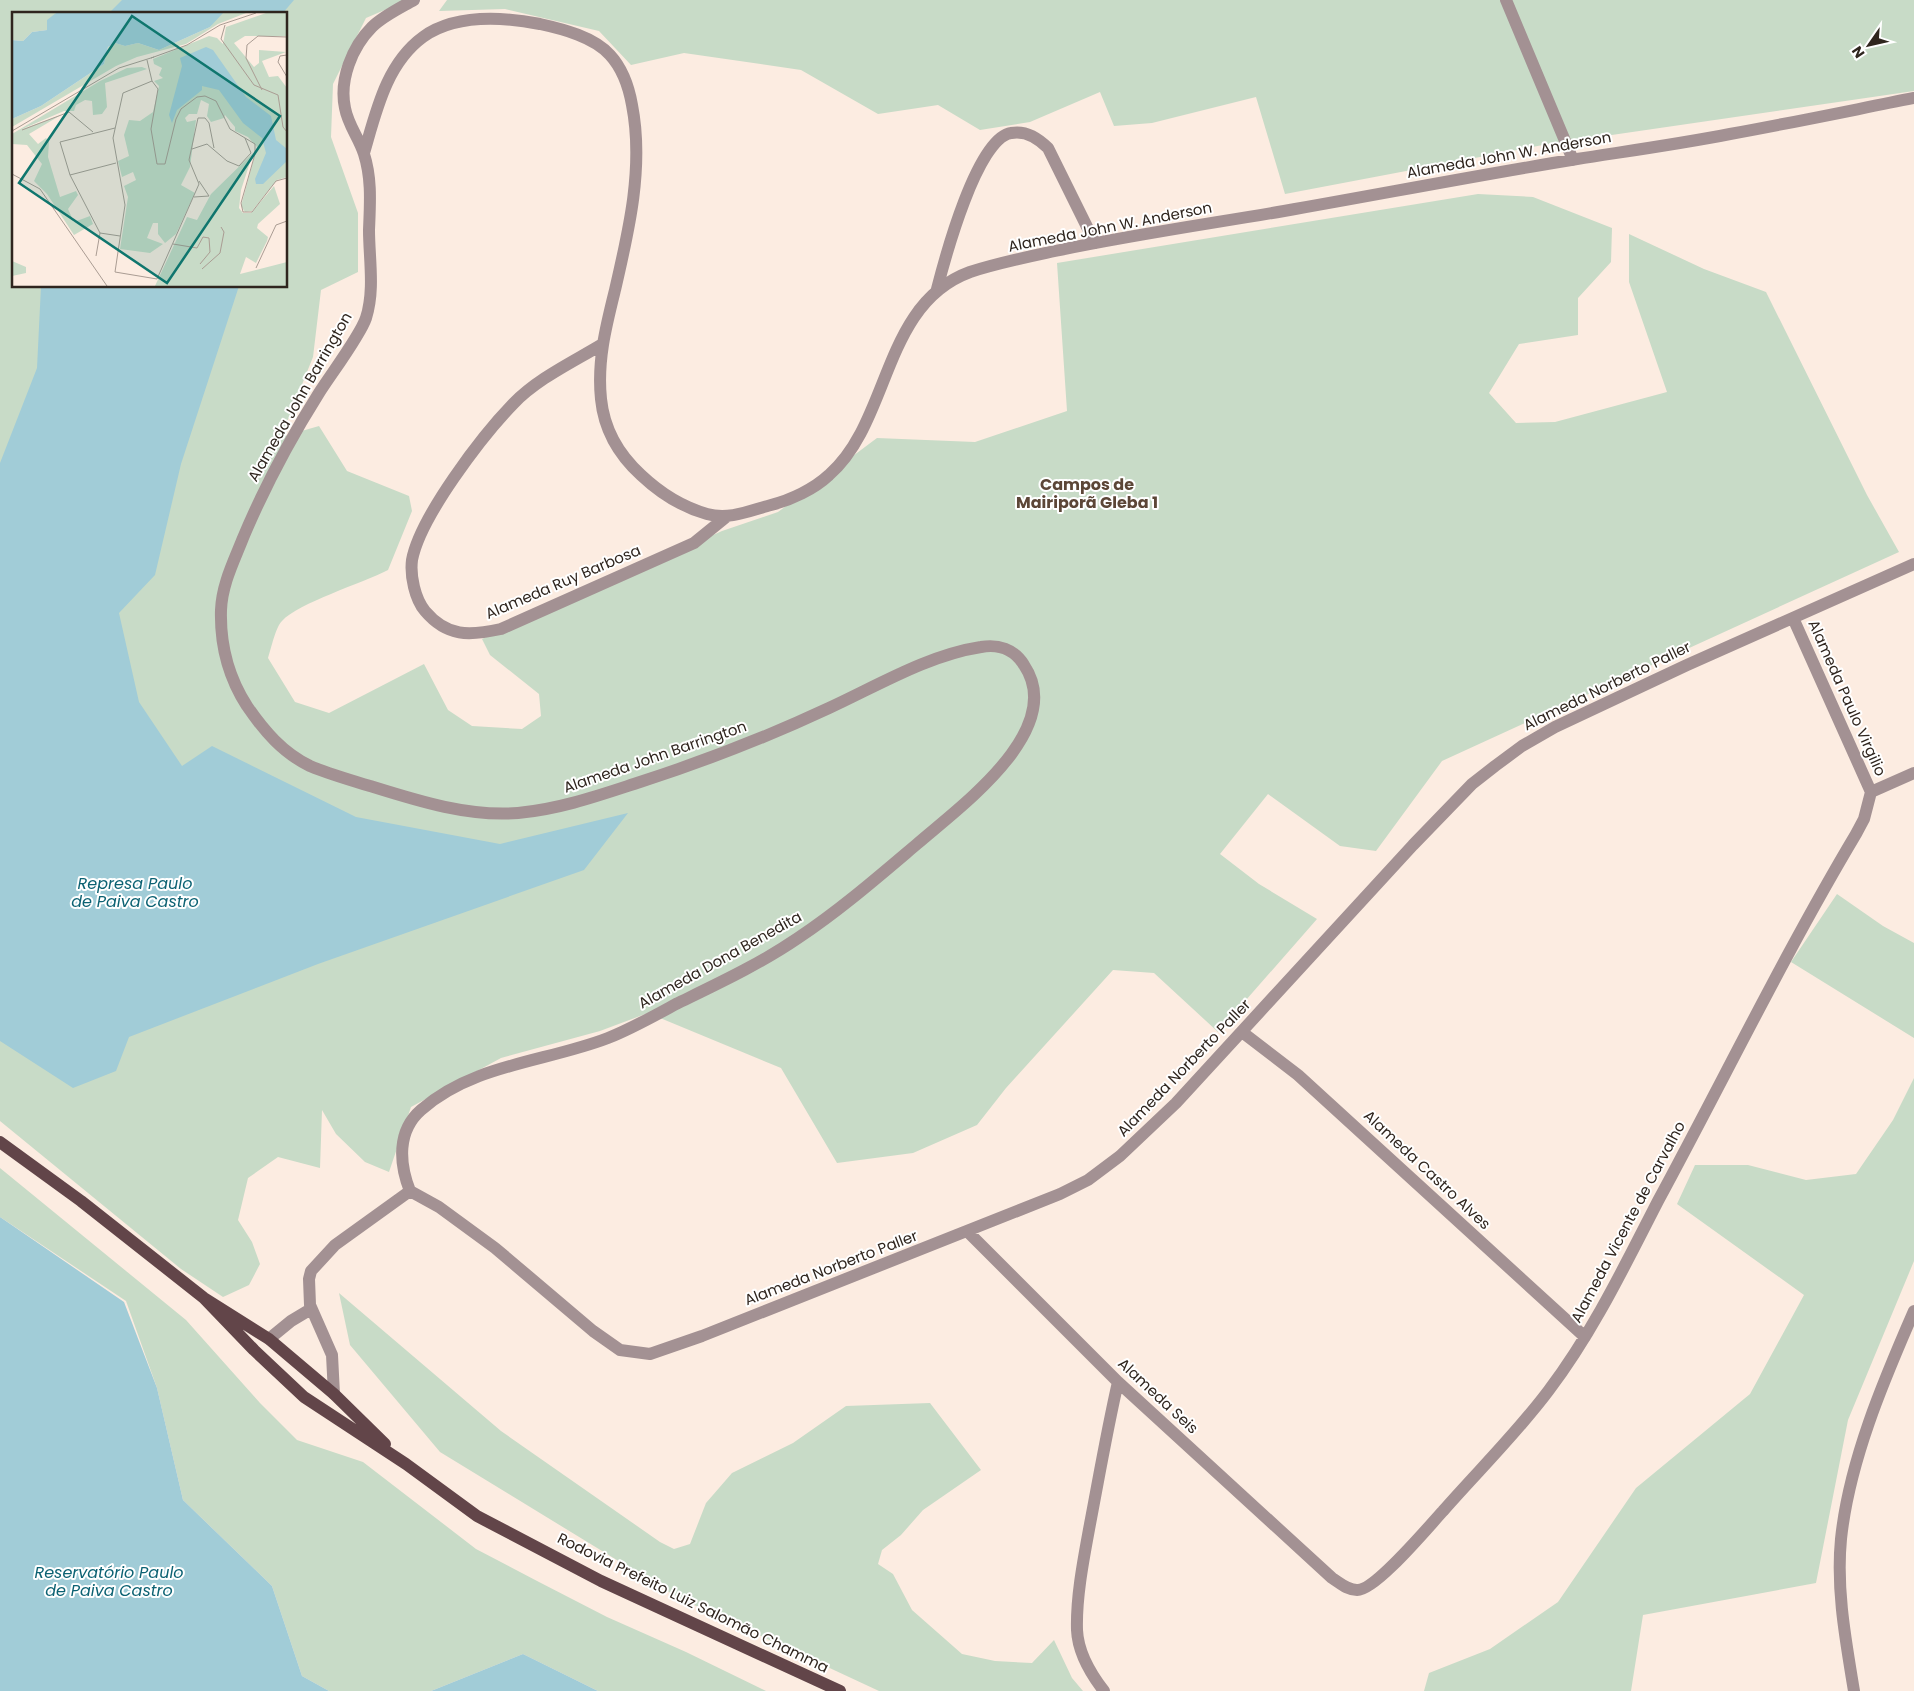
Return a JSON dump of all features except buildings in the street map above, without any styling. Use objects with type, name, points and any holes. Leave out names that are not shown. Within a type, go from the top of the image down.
[{"type":"main road","name":"Rodovia Prefeito Luiz Salomão Chamma","points":[[0,1142],[82,1201],[204,1298],[269,1339],[334,1394],[406,1464]]},
{"type":"main road","name":"Rodovia Prefeito Luiz Salomão Chamma","points":[[204,1298],[254,1350],[304,1397],[406,1464],[477,1516],[601,1581],[840,1691]]},
{"type":"street","name":"Alameda John Barrington","points":[[414,0],[373,26],[357,46],[342,90],[346,114],[364,153],[371,192],[371,277],[366,320],[313,403],[258,501],[226,580],[221,608],[227,665],[239,692],[272,738],[292,756],[317,769],[412,800],[471,812],[516,813],[576,804],[666,774],[771,735],[921,666],[962,651],[988,645],[1008,649],[1024,665]]},
{"type":"street","points":[[1506,0],[1573,160]]},
{"type":"street","name":"Alameda John W. Anderson","points":[[364,153],[389,78],[404,55],[425,35],[446,26],[472,20],[507,20],[542,25],[580,36],[610,54],[628,86],[636,124],[636,174],[617,278],[601,345],[601,398],[606,425],[616,447],[631,466],[654,487],[676,501],[703,513],[726,517],[789,501],[830,475],[855,444],[913,316],[937,289],[968,273],[1095,243],[1725,135],[1914,98]]},
{"type":"street","points":[[937,289],[953,228],[969,190],[989,150],[998,140],[1010,133],[1036,136],[1048,148],[1095,243]]},
{"type":"street","name":"Alameda Ruy Barbosa","points":[[601,345],[542,380],[513,404],[450,485],[419,541],[412,561],[416,594],[423,609],[436,623],[450,631],[484,633],[501,629],[694,542],[726,517]]},
{"type":"street","name":"Alameda Norberto Paller","points":[[410,1191],[439,1207],[495,1248],[593,1330],[620,1350],[650,1354],[702,1336],[1060,1194],[1088,1180],[1141,1138],[1472,784],[1522,746],[1555,727],[1914,564]]},
{"type":"street","name":"Alameda Paulo Virgilio","points":[[1793,618],[1871,792]]},
{"type":"street","name":"Alameda Dona Benedita","points":[[410,1191],[403,1175],[401,1158],[404,1136],[414,1115],[432,1101],[468,1078],[611,1037],[707,989],[793,942],[874,880],[998,774],[1024,734],[1034,710],[1032,684],[1024,665]]},
{"type":"street","points":[[1871,792],[1914,773]]},
{"type":"street","name":"Alameda Vicente de Carvalho","points":[[1332,1578],[1347,1588],[1359,1591],[1372,1585],[1414,1544],[1549,1390],[1585,1337],[1741,1046],[1791,946],[1856,834],[1864,819],[1871,792]]},
{"type":"street","name":"Alameda Castro Alves","points":[[1242,1032],[1298,1075],[1585,1337]]},
{"type":"street","points":[[334,1394],[332,1355],[318,1320],[311,1309],[309,1279],[317,1263],[335,1245],[410,1191]]},
{"type":"street","name":"Alameda Seis","points":[[968,1232],[1118,1382],[1332,1578]]},
{"type":"street","points":[[269,1339],[290,1320],[311,1309]]},
{"type":"street","points":[[1854,1691],[1840,1581],[1841,1540],[1848,1495],[1866,1433],[1914,1312]]},
{"type":"street","points":[[1104,1691],[1093,1677],[1082,1655],[1077,1630],[1082,1571],[1104,1442],[1118,1382]]},
{"type":"green space","points":[[0,0],[408,0],[366,18],[333,84],[331,137],[358,213],[358,272],[321,290],[313,357],[281,437],[319,426],[347,471],[409,496],[412,511],[388,570],[302,607],[282,621],[278,628],[268,658],[295,702],[329,713],[424,664],[448,710],[472,726],[522,729],[541,716],[539,694],[490,655],[482,639],[722,531],[778,512],[877,438],[975,442],[1067,411],[1057,263],[1478,194],[1533,197],[1612,228],[1611,262],[1578,298],[1578,335],[1519,344],[1489,393],[1516,423],[1555,422],[1667,392],[1629,282],[1629,234],[1704,269],[1766,292],[1867,495],[1899,552],[1442,761],[1376,851],[1340,846],[1268,794],[1220,854],[1259,884],[1317,919],[1218,1032],[1154,973],[1113,970],[1006,1088],[977,1125],[913,1153],[837,1163],[781,1068],[648,1013],[600,1031],[501,1058],[411,1107],[389,1172],[365,1162],[336,1134],[322,1110],[320,1168],[278,1157],[248,1178],[238,1220],[252,1242],[260,1264],[249,1285],[223,1297],[181,1269],[0,1121]]},
{"type":"green space","points":[[447,0],[1914,0],[1914,91],[1543,145],[1285,194],[1256,97],[1152,123],[1114,126],[1100,92],[1030,122],[980,130],[938,105],[878,114],[801,70],[684,53],[631,65],[599,31],[505,9],[439,11]]},
{"type":"green space","points":[[1837,894],[1883,926],[1914,943],[1914,1038],[1791,962]]},
{"type":"green space","points":[[1914,1078],[1914,1261],[1848,1420],[1816,1583],[1643,1615],[1631,1691],[1424,1691],[1429,1673],[1490,1649],[1558,1602],[1636,1488],[1750,1394],[1804,1295],[1677,1204],[1695,1165],[1748,1165],[1806,1180],[1856,1174],[1893,1120]]},
{"type":"green space","points":[[0,1168],[186,1320],[260,1403],[297,1440],[363,1462],[476,1549],[607,1617],[686,1652],[766,1691],[598,1691],[523,1654],[431,1691],[329,1691],[302,1676],[272,1586],[183,1500],[157,1388],[126,1301],[0,1217]]},
{"type":"green space","points":[[339,1293],[501,1431],[660,1542],[674,1549],[690,1544],[706,1503],[732,1473],[793,1443],[846,1406],[930,1403],[981,1470],[923,1510],[901,1535],[882,1550],[878,1564],[893,1574],[912,1610],[962,1654],[995,1661],[1032,1663],[1054,1640],[1072,1678],[1083,1691],[879,1691],[679,1598],[440,1452],[350,1345]]},
{"type":"water","points":[[122,0],[294,0],[284,12],[110,12]]},
{"type":"water","name":"Represa Paulo de Paiva Castro","points":[[41,288],[238,288],[181,464],[155,575],[119,613],[139,702],[182,766],[212,746],[356,817],[500,844],[628,813],[584,870],[318,964],[129,1037],[116,1071],[73,1088],[0,1041],[0,463],[37,368]]},
{"type":"water","name":"Reservatório Paulo de Paiva Castro","points":[[0,1217],[124,1302],[157,1388],[183,1500],[272,1586],[302,1676],[329,1691],[0,1691]]},
{"type":"water","points":[[523,1654],[598,1691],[431,1691]]},
{"type":"district","name":"Campos de Mairiporã Gleba 1","points":[[1087,493]]}]
